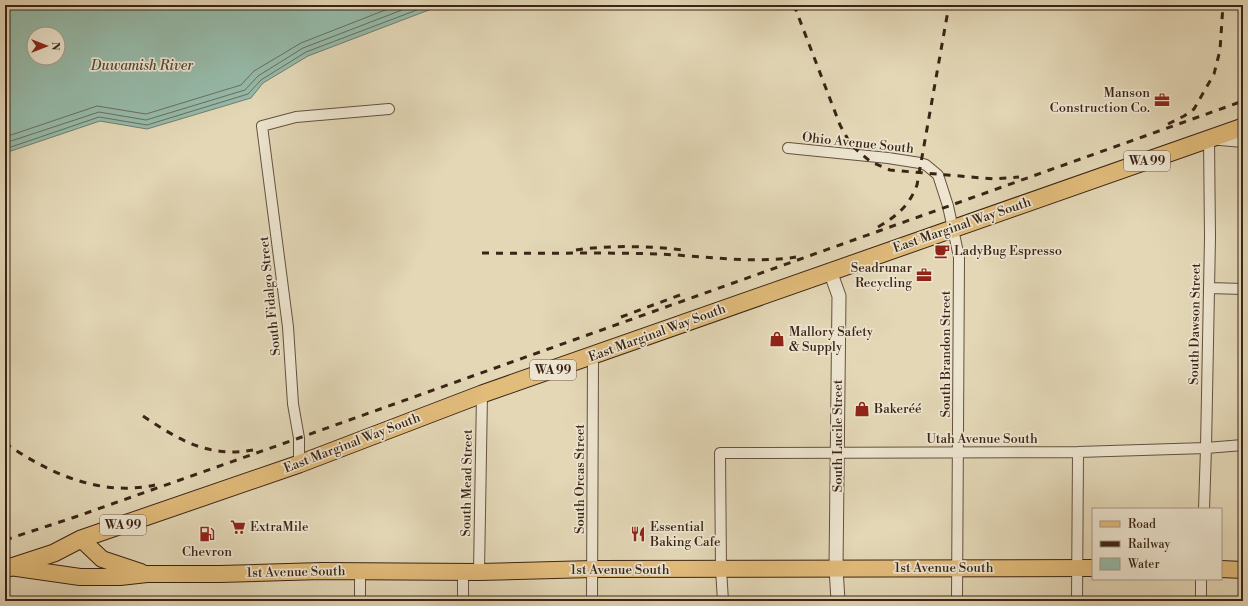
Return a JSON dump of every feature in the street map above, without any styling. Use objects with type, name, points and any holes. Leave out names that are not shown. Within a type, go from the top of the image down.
[{"type":"highway","name":"East Marginal Way South","points":[[7,568],[54,552],[81,539],[299,464],[482,394],[1243,127]]},
{"type":"main road","name":"1st Avenue South","points":[[81,539],[102,559],[146,574]]},
{"type":"main road","name":"1st Avenue South","points":[[7,568],[80,577],[120,577],[146,574],[360,571],[471,572],[593,569],[1085,568]]},
{"type":"main road","points":[[1222,570],[1243,570]]},
{"type":"street","name":"South Fidalgo Street","points":[[299,464],[299,438],[293,404],[288,327],[262,126],[296,117],[389,109]]},
{"type":"street","points":[[1209,139],[1243,142]]},
{"type":"street","name":"South Dawson Street","points":[[1204,508],[1210,237],[1209,139]]},
{"type":"street","name":"Ohio Avenue South","points":[[788,148],[888,158],[926,165],[938,175],[954,228]]},
{"type":"street","name":"South Brandon Street","points":[[954,228],[959,257],[957,601]]},
{"type":"street","name":"South Lucile Street","points":[[830,271],[839,296],[836,568],[838,601]]},
{"type":"street","points":[[1209,288],[1243,288]]},
{"type":"street","name":"South Orcas Street","points":[[592,601],[593,356]]},
{"type":"street","name":"South Mead Street","points":[[463,601],[471,572],[482,394]]},
{"type":"street","name":"Utah Avenue South","points":[[721,569],[720,453],[1078,452],[1206,448],[1243,445]]},
{"type":"street","points":[[1077,601],[1085,568],[1078,452]]},
{"type":"street","points":[[721,569],[723,601]]},
{"type":"street","points":[[360,571],[360,601]]},
{"type":"street","points":[[1201,580],[1201,601]]},
{"type":"water","name":"Duwamish River","points":[[5,5],[442,5],[308,56],[263,83],[251,98],[147,129],[100,121],[5,153]]},
{"type":"railway","points":[[794,5],[840,125],[851,145],[871,162],[890,170],[994,179],[1019,177]]},
{"type":"railway","points":[[878,227],[902,210],[910,199],[917,185],[949,5]]},
{"type":"railway","points":[[1168,124],[1194,109],[1214,74],[1220,50],[1223,5]]},
{"type":"railway","points":[[5,540],[75,517],[299,438],[1243,101]]},
{"type":"railway","points":[[576,250],[603,247],[684,250]]},
{"type":"railway","points":[[482,253],[637,253],[745,260],[796,257]]},
{"type":"railway","points":[[621,317],[680,295]]},
{"type":"railway","points":[[143,416],[169,433],[195,445],[222,451],[237,452],[253,450]]},
{"type":"railway","points":[[5,443],[39,464],[76,480],[114,488],[135,488],[155,485]]},
{"type":"place","name":"Manson Construction Co.","points":[[1162,100]]},
{"type":"place","name":"LadyBug Espresso","points":[[942,251]]},
{"type":"place","name":"Seadrunar Recycling","points":[[924,275]]},
{"type":"place","name":"Mallory Safety & Supply","points":[[777,339]]},
{"type":"place","name":"Bakeréé","points":[[862,409]]},
{"type":"place","name":"ExtraMile","points":[[238,527]]},
{"type":"place","name":"Chevron","points":[[207,534]]},
{"type":"place","name":"Essential Baking Cafe","points":[[638,534]]}]
